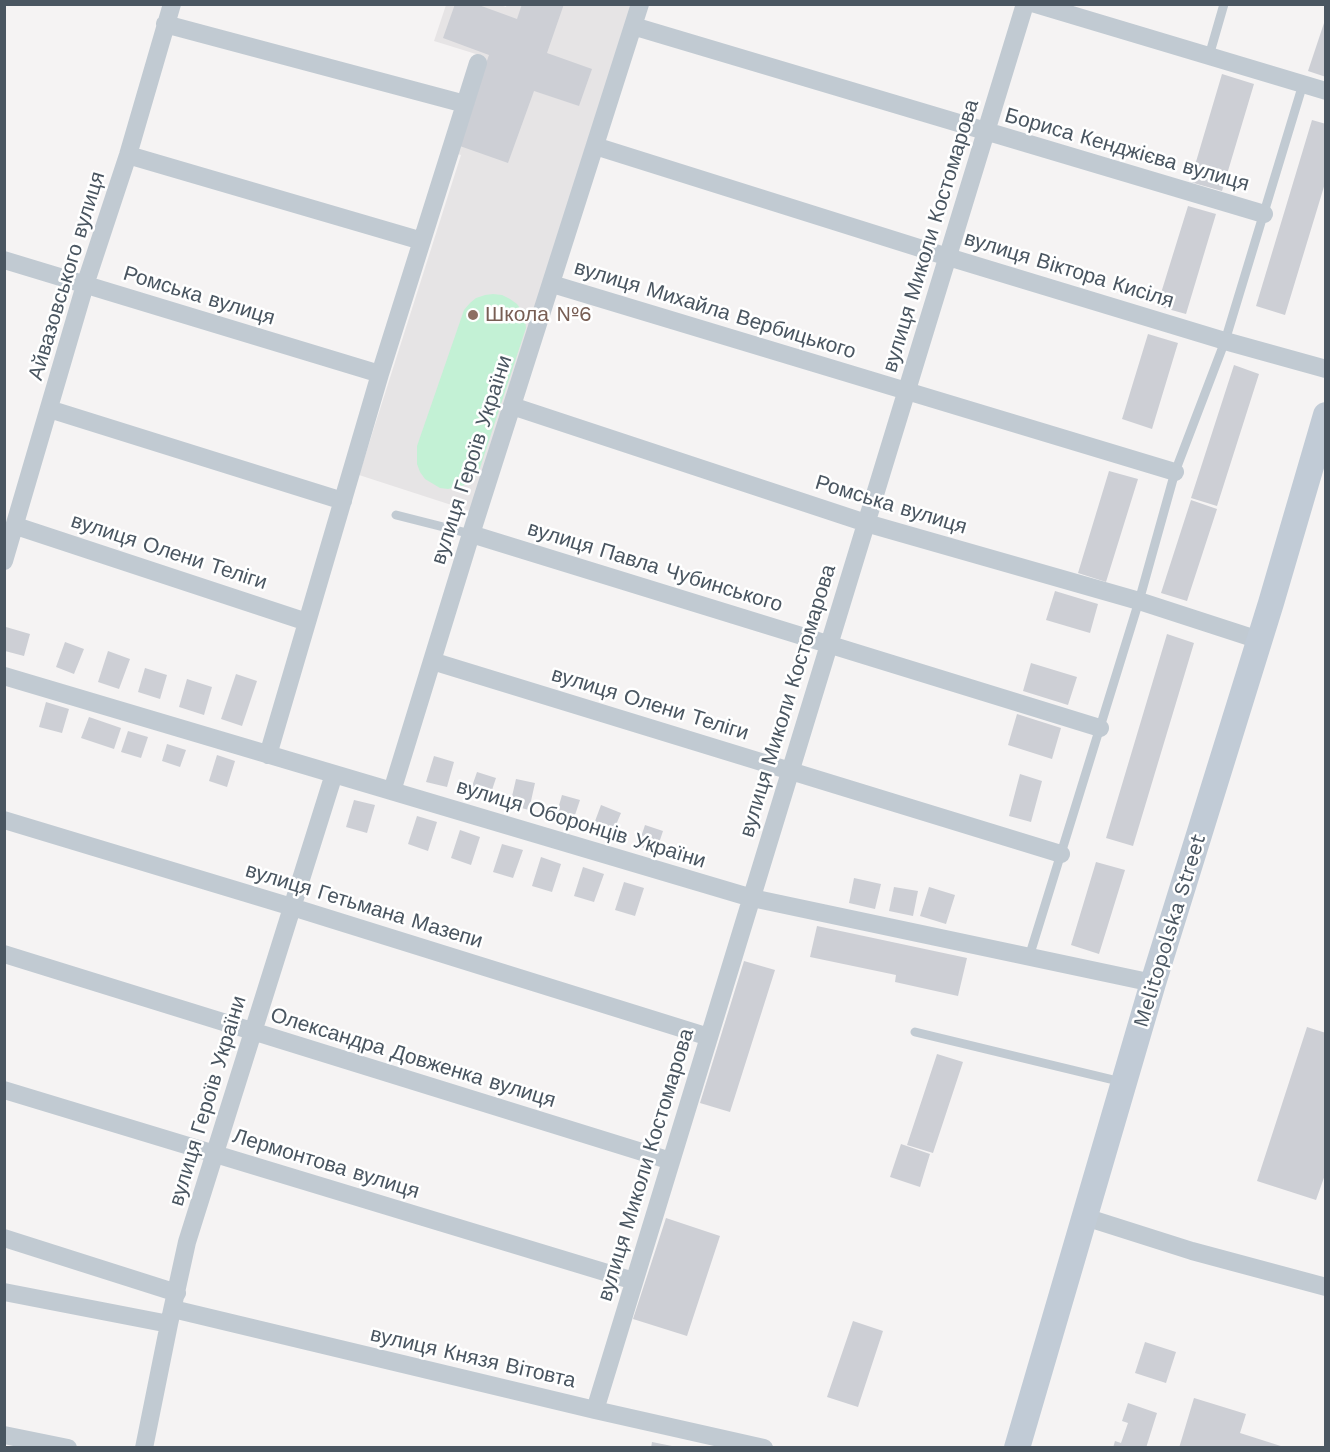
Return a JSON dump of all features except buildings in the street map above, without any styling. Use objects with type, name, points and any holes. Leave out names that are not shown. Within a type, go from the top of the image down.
[{"type":"main road","name":"Melitopolska Street","points":[[1017,1448],[1153,983],[1324,426]]},
{"type":"street","name":"Айвазовського вулиця","points":[[4,561],[85,285],[128,155],[172,4]]},
{"type":"street","name":"вулиця Героїв України","points":[[392,791],[471,534],[640,4]]},
{"type":"street","name":"вулиця Миколи Костомарова","points":[[595,1410],[1025,4]]},
{"type":"street","points":[[1035,4],[1326,91]]},
{"type":"street","points":[[165,24],[465,104]]},
{"type":"street","name":"Бориса Кенджієва вулиця","points":[[633,27],[1264,214]]},
{"type":"street","points":[[268,755],[380,374],[478,63]]},
{"type":"street","name":"вулиця Віктора Кисіля","points":[[595,146],[948,257],[1326,369]]},
{"type":"street","points":[[128,155],[422,242]]},
{"type":"street","name":"Ромська вулиця","points":[[4,260],[380,374]]},
{"type":"street","name":"вулиця Михайла Вербицького","points":[[552,284],[1175,472]]},
{"type":"street","name":"Ромська вулиця","points":[[512,406],[866,523],[1139,601],[1259,640]]},
{"type":"street","points":[[49,409],[343,501]]},
{"type":"street","name":"вулиця Олени Теліги","points":[[16,526],[307,622]]},
{"type":"street","name":"вулиця Павла Чубинського","points":[[471,534],[1100,728]]},
{"type":"street","name":"вулиця Олени Теліги","points":[[432,661],[1061,854]]},
{"type":"street","name":"вулиця Оборонців України","points":[[4,676],[752,898],[1153,983]]},
{"type":"street","name":"вулиця Героїв України","points":[[144,1448],[187,1242],[334,774]]},
{"type":"street","name":"вулиця Гетьмана Мазепи","points":[[4,820],[709,1036]]},
{"type":"street","name":"Олександра Довженка вулиця","points":[[4,954],[671,1161]]},
{"type":"street","name":"Лермонтова вулиця","points":[[4,1090],[634,1281]]},
{"type":"street","points":[[1085,1217],[1192,1251],[1326,1287]]},
{"type":"street","name":"вулиця Князя Вітовта","points":[[4,1238],[173,1309]]},
{"type":"street","name":"вулиця Князя Вітовта","points":[[4,1292],[173,1309],[764,1448]]},
{"type":"street","points":[[4,1435],[68,1448]]},
{"type":"lane","points":[[1209,56],[1224,4]]},
{"type":"lane","points":[[1029,957],[1139,601],[1175,472],[1226,341],[1303,84]]},
{"type":"lane","points":[[396,515],[471,534]]},
{"type":"lane","points":[[915,1032],[1124,1083]]},
{"type":"shaded area","name":"Школа №6","points":[[497,4],[506,7],[507,4],[636,5],[473,512],[359,475],[461,155],[445,150],[476,54],[434,41],[446,5]]},
{"type":"green space","points":[[493,294],[502,295],[517,304],[525,319],[526,328],[478,474],[465,485],[448,489],[440,488],[425,479],[420,472],[417,464],[417,446],[464,310],[476,298]]},
{"type":"place","name":"Школа №6","points":[[473,315]]}]
